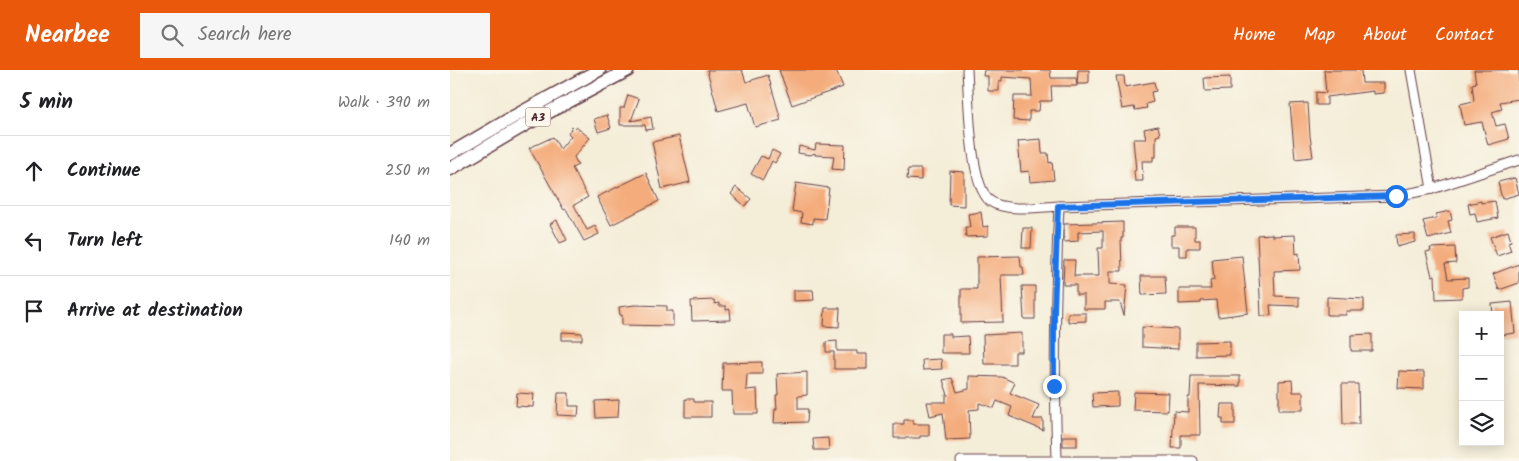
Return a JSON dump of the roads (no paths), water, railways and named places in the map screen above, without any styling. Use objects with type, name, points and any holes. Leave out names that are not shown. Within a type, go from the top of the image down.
[{"type":"highway","name":"A3","points":[[450,154],[599,70]]},
{"type":"highway","name":"A3","points":[[450,169],[528,123],[628,70]]},
{"type":"street","points":[[967,70],[974,162],[980,184],[990,200],[1002,206],[1376,198],[1432,189],[1519,160]]},
{"type":"street","points":[[1411,70],[1432,189]]},
{"type":"street","points":[[1057,460],[1054,321],[1058,206]]},
{"type":"street","points":[[961,461],[1193,461]]}]
